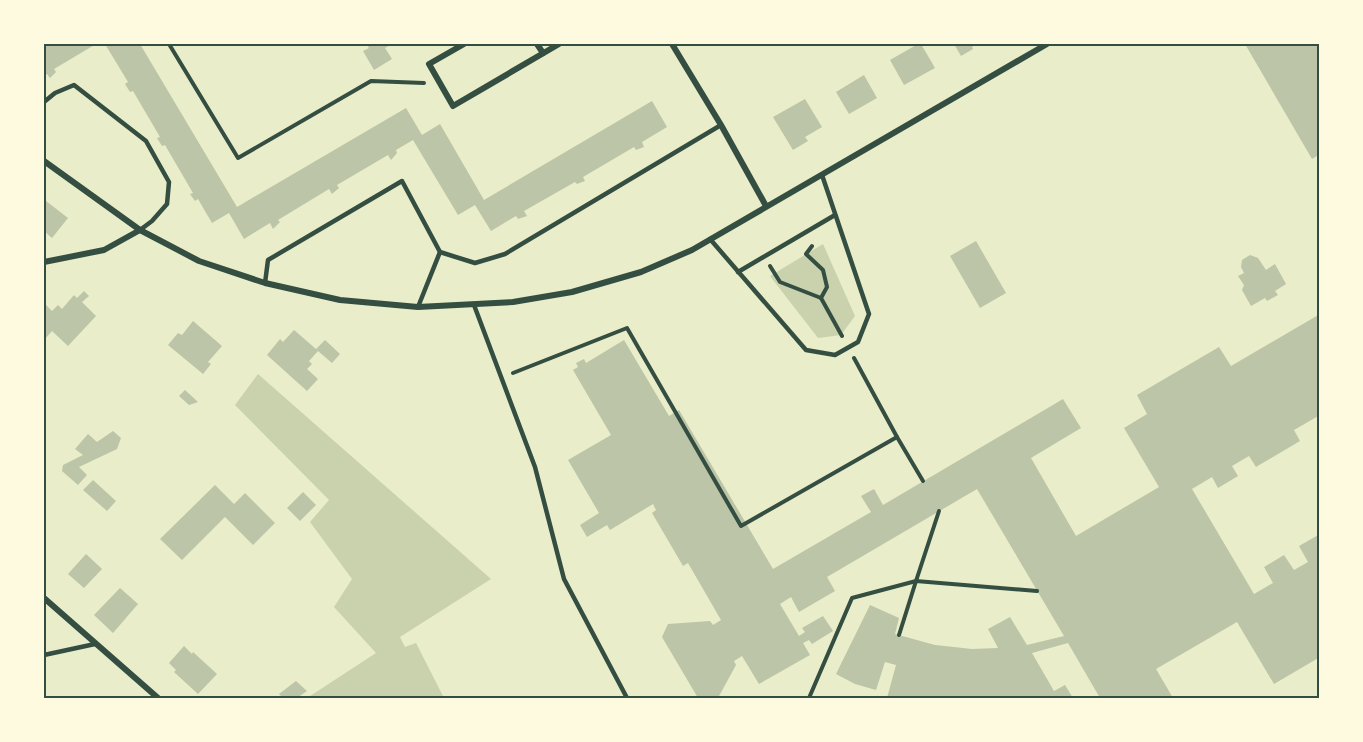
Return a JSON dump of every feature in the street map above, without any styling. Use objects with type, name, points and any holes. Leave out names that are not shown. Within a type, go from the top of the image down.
[{"type":"street","points":[[464,44],[429,64],[453,106],[559,44]]},
{"type":"street","points":[[537,44],[543,53]]},
{"type":"street","points":[[672,44],[766,206]]},
{"type":"street","points":[[44,161],[140,230],[199,261],[265,283],[340,300],[418,307],[513,302],[572,292],[641,272],[692,250],[1047,44]]},
{"type":"street","points":[[44,262],[104,250],[140,230]]},
{"type":"street","points":[[44,598],[158,699]]},
{"type":"lane","points":[[44,102],[55,93],[74,86],[146,141],[169,182],[167,204],[140,230]]},
{"type":"lane","points":[[265,283],[268,260],[402,181],[440,252],[475,263],[505,255],[721,125]]},
{"type":"lane","points":[[710,239],[806,350],[835,355],[849,348],[858,342],[869,314],[822,175]]},
{"type":"lane","points":[[738,272],[836,215]]},
{"type":"lane","points":[[418,307],[440,252]]},
{"type":"lane","points":[[474,305],[535,467],[564,579],[627,699]]},
{"type":"lane","points":[[44,655],[95,644]]},
{"type":"path","points":[[169,44],[238,158],[371,81],[440,83]]},
{"type":"path","points":[[816,226],[818,238],[807,254],[823,270],[827,287],[821,298]]},
{"type":"path","points":[[763,258],[780,282],[821,298],[923,481]]},
{"type":"path","points":[[501,377],[627,328],[741,526],[897,437]]},
{"type":"path","points":[[899,635],[939,511]]},
{"type":"path","points":[[809,699],[852,598],[916,581],[1037,591]]},
{"type":"green space","points":[[823,244],[855,316],[841,335],[818,338],[770,276]]},
{"type":"green space","points":[[258,374],[491,579],[400,637],[405,647],[416,643],[444,698],[307,698],[376,653],[334,607],[352,579],[310,522],[329,500],[235,405]]},
{"type":"building","points":[[44,44],[96,44],[54,69],[56,72],[50,78],[47,74],[44,76]]},
{"type":"building","points":[[105,44],[140,44],[237,207],[406,108],[422,135],[440,124],[484,200],[652,101],[667,127],[642,142],[644,147],[636,150],[634,147],[583,177],[585,181],[577,184],[575,182],[524,211],[527,216],[518,219],[516,216],[491,231],[475,205],[458,215],[413,140],[396,150],[397,153],[391,160],[388,155],[337,185],[339,188],[332,194],[329,189],[278,220],[280,222],[273,229],[270,223],[244,239],[229,213],[212,223],[198,199],[195,201],[190,194],[193,193],[165,145],[162,146],[157,138],[160,137],[133,91],[130,92],[125,84],[128,82]]},
{"type":"building","points":[[366,44],[392,44],[385,48],[392,59],[374,70],[363,51],[369,48]]},
{"type":"building","points":[[921,44],[935,68],[904,85],[890,60]]},
{"type":"building","points":[[954,44],[977,44],[961,56]]},
{"type":"building","points":[[1245,44],[1320,44],[1320,154],[1312,159]]},
{"type":"building","points":[[864,75],[877,98],[849,114],[836,92]]},
{"type":"building","points":[[805,99],[822,127],[805,137],[808,141],[793,150],[773,117]]},
{"type":"building","points":[[46,201],[68,218],[52,238],[44,231]]},
{"type":"building","points":[[976,241],[1006,293],[980,308],[950,256]]},
{"type":"building","points":[[1250,255],[1258,258],[1266,270],[1275,264],[1286,284],[1275,291],[1278,295],[1267,301],[1265,298],[1251,306],[1242,290],[1244,285],[1238,276],[1244,273],[1241,267],[1242,260]]},
{"type":"building","points":[[84,291],[89,296],[82,302],[96,316],[68,346],[52,331],[44,340],[44,303],[52,311],[58,305],[62,309],[74,295],[77,298]]},
{"type":"building","points":[[1320,314],[1320,415],[1294,430],[1300,441],[1256,467],[1249,456],[1232,466],[1238,476],[1218,488],[1212,477],[1192,489],[1254,594],[1273,583],[1264,567],[1284,555],[1294,570],[1308,562],[1299,546],[1320,534],[1320,657],[1274,684],[1237,622],[1156,669],[1173,698],[1100,698],[1068,643],[1032,653],[1054,691],[1065,685],[1073,698],[887,698],[896,665],[885,662],[876,690],[855,684],[836,674],[870,605],[899,618],[895,634],[935,645],[972,649],[998,648],[988,629],[1010,617],[1027,645],[1064,636],[977,489],[827,577],[835,591],[799,612],[791,597],[780,604],[799,636],[805,632],[802,628],[823,616],[833,631],[812,644],[809,640],[803,643],[810,655],[759,684],[742,656],[734,661],[736,665],[718,698],[698,698],[662,637],[668,624],[710,621],[713,625],[721,620],[688,563],[683,566],[652,513],[656,510],[653,504],[610,530],[607,525],[587,537],[580,525],[599,513],[568,460],[611,435],[573,370],[578,367],[576,363],[584,359],[586,363],[624,340],[669,416],[679,410],[773,569],[871,512],[861,496],[874,489],[883,505],[1063,399],[1081,428],[1031,458],[1076,536],[1159,487],[1124,428],[1147,414],[1137,395],[1219,347],[1231,366]]},
{"type":"building","points":[[193,321],[222,346],[208,362],[211,364],[203,374],[168,345],[178,333],[182,335]]},
{"type":"building","points":[[294,330],[316,349],[325,340],[340,354],[332,363],[318,351],[309,361],[312,364],[307,369],[318,379],[307,391],[267,355],[280,339],[283,342]]},
{"type":"building","points":[[185,390],[198,402],[189,405],[179,396]]},
{"type":"building","points":[[113,431],[121,438],[117,449],[79,467],[87,475],[78,485],[62,471],[63,465],[83,455],[75,449],[88,434],[97,442]]},
{"type":"building","points":[[93,480],[116,501],[107,511],[83,490]]},
{"type":"building","points":[[215,485],[234,504],[245,493],[275,523],[253,545],[225,517],[182,560],[160,539]]},
{"type":"building","points":[[303,492],[316,505],[300,521],[287,508]]},
{"type":"building","points":[[86,554],[102,569],[84,588],[68,574]]},
{"type":"building","points":[[120,588],[138,604],[113,633],[94,615]]},
{"type":"building","points":[[184,646],[217,674],[198,694],[174,672],[176,670],[169,663]]},
{"type":"building","points":[[296,681],[307,691],[297,698],[278,698],[281,696],[279,694]]}]
